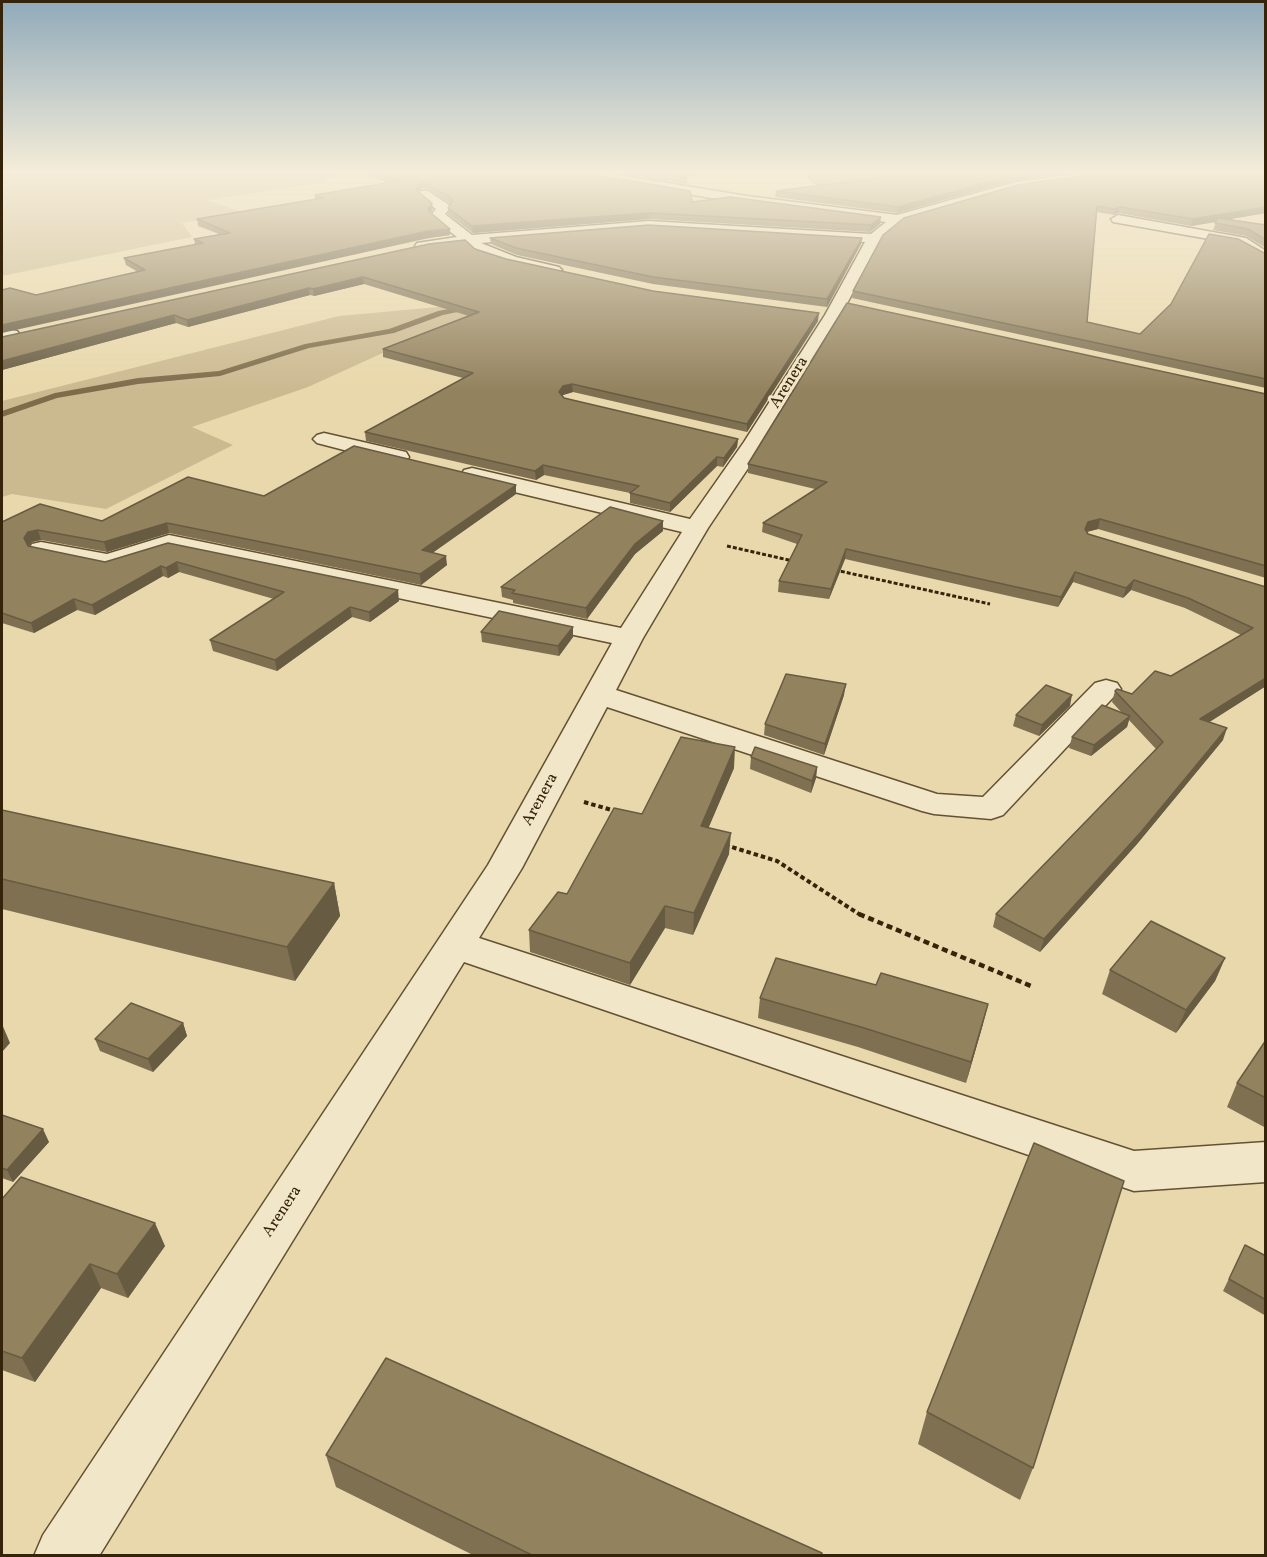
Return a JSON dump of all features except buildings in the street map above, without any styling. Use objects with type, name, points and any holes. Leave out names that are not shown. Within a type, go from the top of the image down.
[{"type":"street","points":[[407,249],[430,246]]},
{"type":"street","points":[[475,246],[481,250],[512,261],[566,273]]},
{"type":"street","name":"Arenera","points":[[64,1556],[504,868],[629,638],[694,533],[742,440],[838,309],[876,246]]},
{"type":"street","points":[[1248,246],[1266,258]]},
{"type":"street","points":[[324,439],[417,461]]},
{"type":"street","points":[[452,470],[694,533]]},
{"type":"street","points":[[40,549],[108,562],[169,542],[629,638]]},
{"type":"street","points":[[599,693],[934,804],[992,808],[1106,689]]},
{"type":"street","points":[[455,944],[1134,1171],[1266,1162]]},
{"type":"path","points":[[694,533],[795,561]]},
{"type":"path","points":[[829,569],[990,604]]},
{"type":"path","points":[[546,790],[623,814]]},
{"type":"path","points":[[722,844],[777,861],[865,918],[1031,986]]},
{"type":"shaded area","points":[[2,246],[150,246],[2,276]]},
{"type":"shaded area","points":[[482,303],[477,316],[407,342],[308,387],[192,427],[233,445],[106,509],[12,494],[2,497],[2,401],[339,316]]},
{"type":"waterway","points":[[2,414],[55,396],[138,381],[220,373],[308,346],[391,331],[441,313],[469,307]]}]
